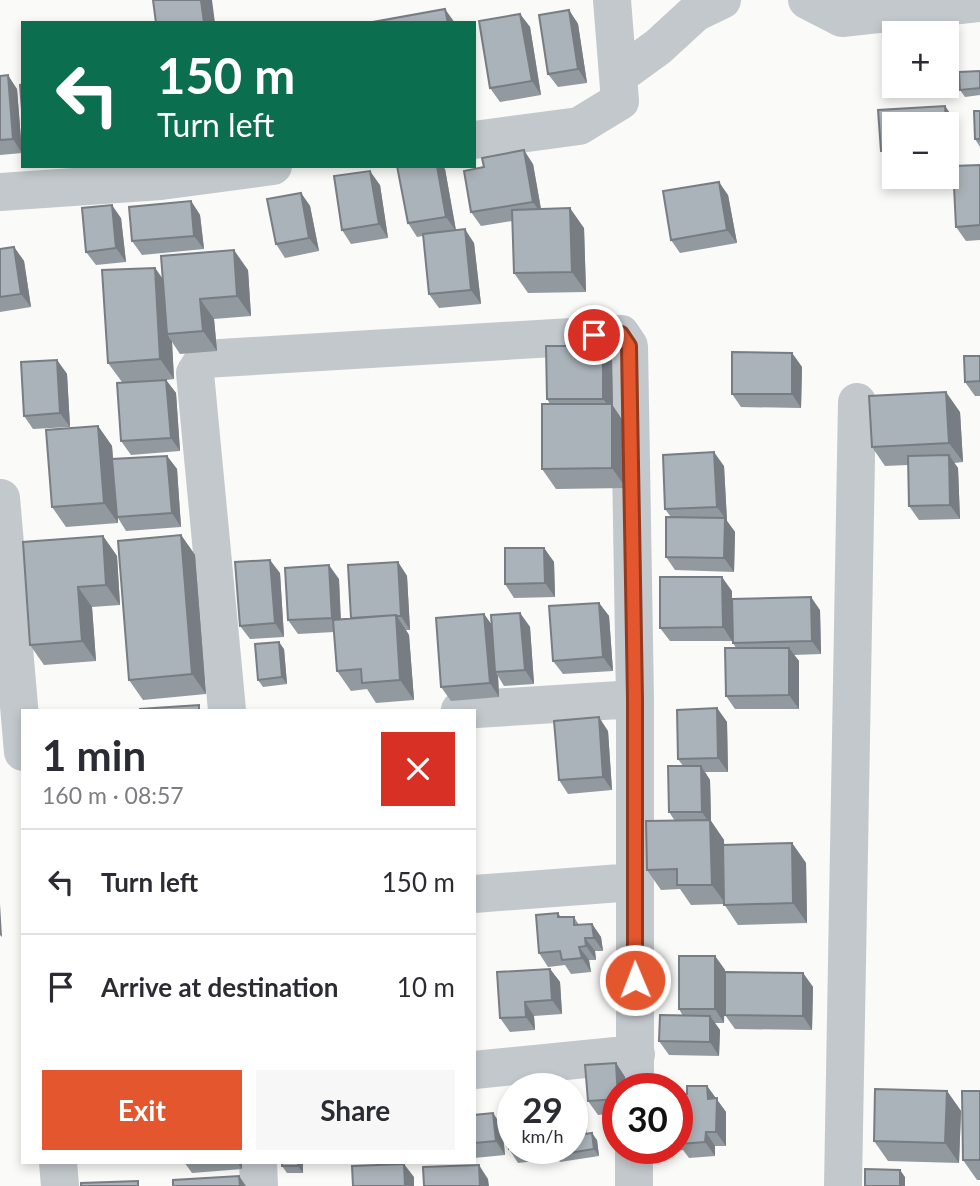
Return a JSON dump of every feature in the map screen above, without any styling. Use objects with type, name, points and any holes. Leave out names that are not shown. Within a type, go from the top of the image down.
[{"type":"street","points":[[476,140],[579,126],[620,101],[612,0]]},
{"type":"street","points":[[618,76],[658,47],[695,13],[722,0]]},
{"type":"street","points":[[807,0],[842,18],[980,3]]},
{"type":"street","points":[[0,192],[161,181],[257,168]]},
{"type":"street","points":[[227,709],[195,373],[204,359],[621,334],[629,346],[635,699],[636,1071],[476,1070]]},
{"type":"street","points":[[843,1186],[857,402]]},
{"type":"street","points":[[1,498],[21,729]]},
{"type":"street","points":[[476,709],[635,699]]},
{"type":"street","points":[[476,894],[634,882]]},
{"type":"street","points":[[58,1164],[60,1186]]},
{"type":"street","points":[[258,1164],[260,1186]]},
{"type":"street","points":[[634,1164],[634,1186]]},
{"type":"building","points":[[153,0],[201,0],[204,21],[156,21]]},
{"type":"building","points":[[445,9],[448,21],[379,21]]},
{"type":"building","points":[[569,10],[578,69],[548,74],[539,15]]},
{"type":"building","points":[[520,14],[532,81],[490,88],[479,21]]},
{"type":"building","points":[[980,71],[980,88],[960,90],[959,72]]},
{"type":"building","points":[[8,75],[13,139],[0,140],[0,76]]},
{"type":"building","points":[[945,106],[945,112],[882,112],[881,151],[878,110]]},
{"type":"building","points":[[974,111],[980,111],[980,139],[975,139]]},
{"type":"building","points":[[524,150],[533,202],[471,212],[464,171],[484,167],[482,158]]},
{"type":"building","points":[[980,165],[980,225],[956,227],[954,189],[959,189],[959,166]]},
{"type":"building","points":[[397,168],[437,168],[446,217],[408,223]]},
{"type":"building","points":[[370,171],[379,224],[342,230],[334,176]]},
{"type":"building","points":[[719,182],[727,230],[671,240],[663,191]]},
{"type":"building","points":[[301,193],[309,238],[276,244],[267,199]]},
{"type":"building","points":[[191,201],[194,236],[132,241],[129,207]]},
{"type":"building","points":[[112,205],[116,248],[86,252],[82,208]]},
{"type":"building","points":[[570,208],[572,272],[514,273],[512,210]]},
{"type":"building","points":[[465,229],[471,290],[429,294],[423,234]]},
{"type":"building","points":[[14,247],[21,294],[0,297],[0,249]]},
{"type":"building","points":[[234,250],[237,296],[200,299],[203,331],[167,334],[161,256]]},
{"type":"building","points":[[155,268],[160,359],[108,363],[102,270]]},
{"type":"building","points":[[546,346],[603,346],[603,399],[547,399]]},
{"type":"building","points":[[732,352],[792,353],[792,394],[732,394]]},
{"type":"building","points":[[964,356],[980,356],[980,381],[965,382]]},
{"type":"building","points":[[57,360],[60,413],[24,416],[21,362]]},
{"type":"building","points":[[166,380],[171,438],[121,441],[117,383]]},
{"type":"building","points":[[946,392],[949,443],[872,447],[869,396]]},
{"type":"building","points":[[542,404],[612,404],[612,468],[542,469]]},
{"type":"building","points":[[98,426],[104,503],[52,507],[46,430]]},
{"type":"building","points":[[714,452],[717,507],[665,509],[663,455]]},
{"type":"building","points":[[949,455],[950,505],[909,506],[908,456]]},
{"type":"building","points":[[167,456],[172,513],[117,517],[112,459]]},
{"type":"building","points":[[666,517],[725,518],[724,558],[666,557]]},
{"type":"building","points":[[181,535],[192,674],[129,680],[118,541]]},
{"type":"building","points":[[103,536],[106,585],[78,587],[82,641],[30,645],[23,542]]},
{"type":"building","points":[[505,548],[544,548],[545,583],[505,584]]},
{"type":"building","points":[[270,560],[275,623],[240,626],[235,562]]},
{"type":"building","points":[[398,562],[401,616],[351,618],[348,565]]},
{"type":"building","points":[[329,565],[332,618],[288,620],[285,568]]},
{"type":"building","points":[[660,577],[722,577],[723,627],[660,628]]},
{"type":"building","points":[[811,597],[812,641],[733,643],[732,599]]},
{"type":"building","points":[[599,603],[603,657],[553,661],[549,606]]},
{"type":"building","points":[[520,613],[525,670],[495,672],[491,615]]},
{"type":"building","points":[[484,614],[490,683],[441,687],[436,618]]},
{"type":"building","points":[[396,615],[400,680],[362,683],[361,669],[337,671],[333,620]]},
{"type":"building","points":[[279,642],[282,677],[258,680],[255,644]]},
{"type":"building","points":[[725,648],[789,648],[789,695],[726,696]]},
{"type":"building","points":[[199,705],[199,709],[140,709]]},
{"type":"building","points":[[717,708],[718,758],[678,759],[677,710]]},
{"type":"building","points":[[599,717],[603,777],[559,780],[554,721]]},
{"type":"building","points":[[668,766],[701,766],[702,812],[669,812]]},
{"type":"building","points":[[710,820],[712,885],[677,885],[677,869],[647,870],[646,821]]},
{"type":"building","points":[[792,843],[793,903],[724,905],[723,845]]},
{"type":"building","points":[[558,913],[558,917],[574,917],[574,925],[592,924],[594,938],[585,938],[586,946],[579,947],[582,958],[562,960],[560,951],[539,953],[536,915]]},
{"type":"building","points":[[679,956],[715,956],[715,1009],[679,1009]]},
{"type":"building","points":[[550,969],[552,1000],[525,1002],[526,1017],[500,1018],[497,972]]},
{"type":"building","points":[[725,972],[803,973],[803,1016],[725,1015]]},
{"type":"building","points":[[660,1015],[710,1016],[710,1042],[659,1041]]},
{"type":"building","points":[[616,1063],[617,1073],[602,1073],[602,1100],[588,1101],[588,1073],[586,1073],[585,1065]]},
{"type":"building","points":[[693,1086],[707,1086],[708,1099],[717,1098],[716,1132],[706,1132],[705,1142],[693,1143]]},
{"type":"building","points":[[875,1089],[947,1091],[945,1143],[874,1141]]},
{"type":"building","points":[[962,1091],[980,1091],[980,1160],[963,1160]]},
{"type":"building","points":[[493,1113],[496,1141],[476,1143],[476,1115]]},
{"type":"building","points":[[592,1133],[594,1149],[588,1150],[588,1134]]},
{"type":"building","points":[[282,1164],[298,1164],[298,1166]]},
{"type":"building","points":[[404,1164],[405,1186],[353,1186],[352,1166]]},
{"type":"building","points":[[479,1165],[480,1186],[424,1186],[423,1167]]},
{"type":"building","points":[[865,1169],[900,1170],[900,1186],[865,1186]]},
{"type":"building","points":[[239,1176],[240,1186],[173,1186],[173,1180]]},
{"type":"building","points":[[138,1181],[138,1186],[81,1186],[81,1183]]},
{"type":"route","points":[[594,335],[621,334],[629,346],[635,699],[635,980]]}]
